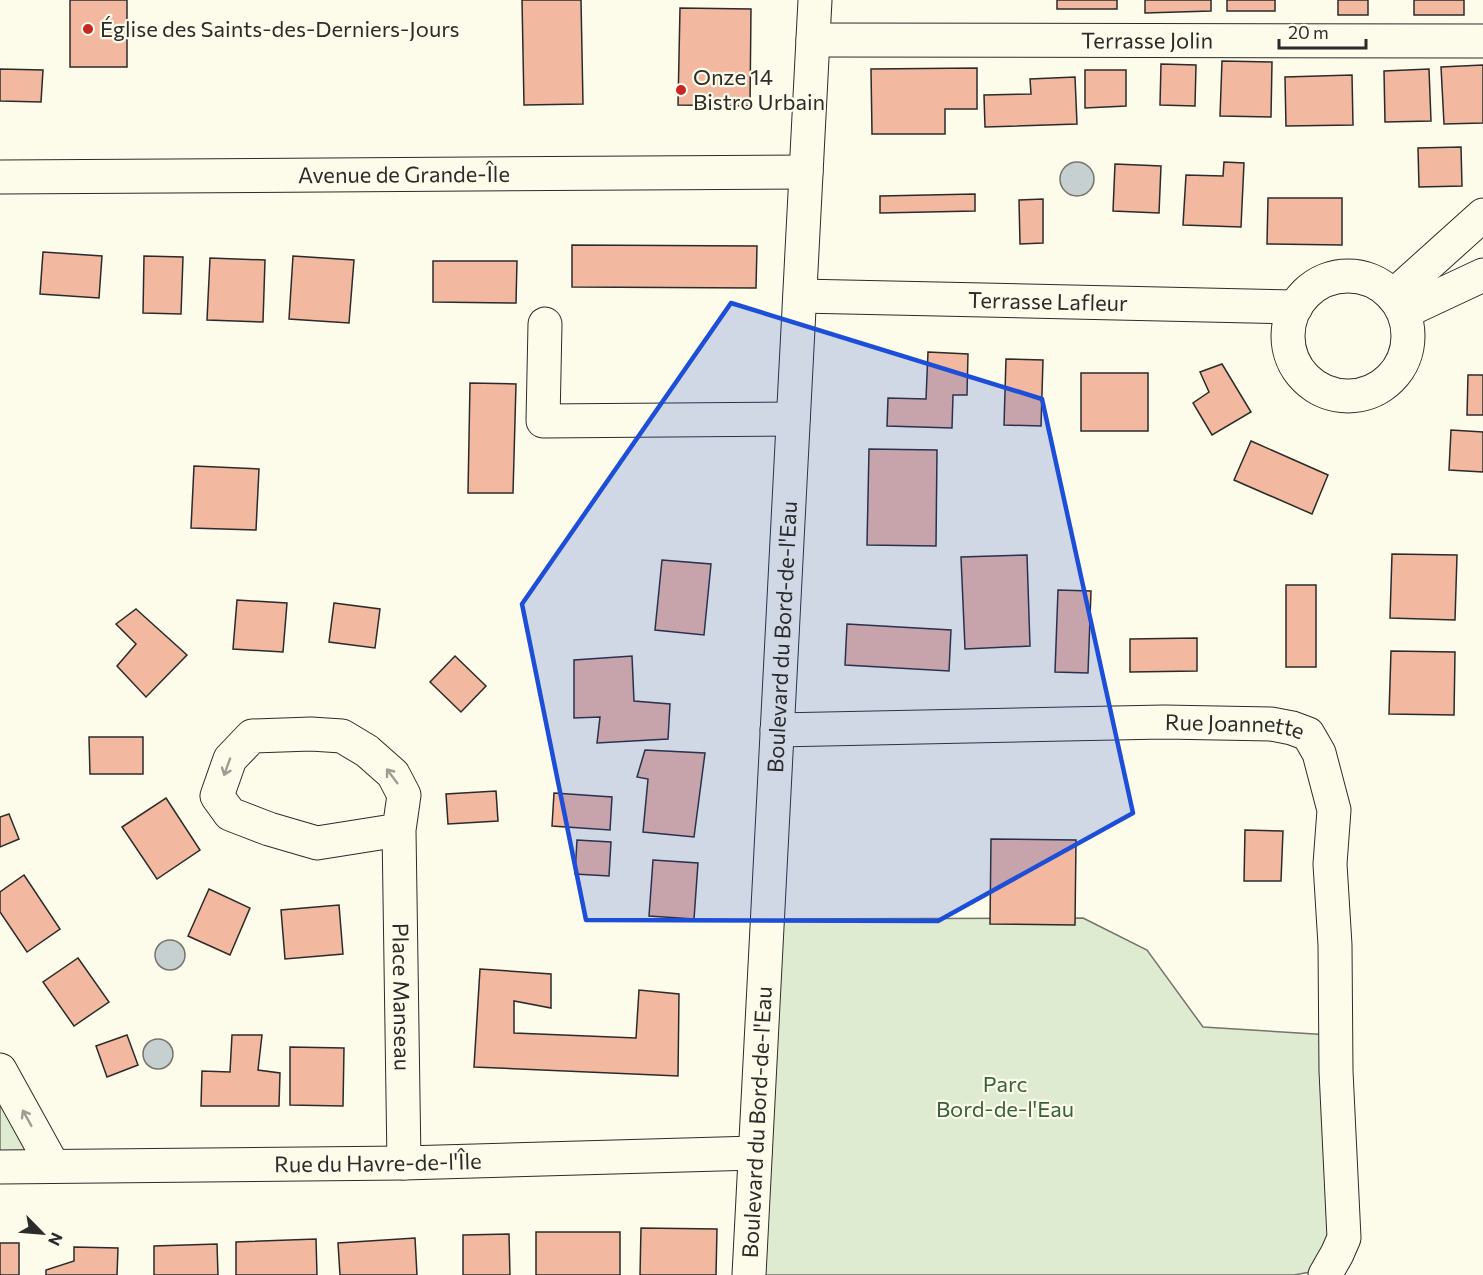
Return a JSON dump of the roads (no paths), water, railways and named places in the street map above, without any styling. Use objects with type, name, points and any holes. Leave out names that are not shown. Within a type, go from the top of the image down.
[{"type":"street","name":"Boulevard du Bord-de-l'Eau","points":[[749,1275],[815,0]]},
{"type":"street","name":"Terrasse Jolin","points":[[813,40],[1483,41]]},
{"type":"street","name":"Avenue de Grande-Île","points":[[0,177],[806,172]]},
{"type":"street","points":[[1399,304],[1483,215]]},
{"type":"street","points":[[1399,304],[1483,275]]},
{"type":"street","points":[[1341,276],[1361,277],[1379,284],[1399,304],[1408,331],[1407,350],[1400,368],[1387,382],[1369,392],[1349,396],[1328,393],[1310,382],[1297,367],[1290,348],[1289,327],[1296,308],[1307,292],[1323,281],[1341,276]]},
{"type":"street","name":"Terrasse Lafleur","points":[[800,296],[1296,308]]},
{"type":"street","points":[[545,324],[543,421],[793,418]]},
{"type":"street","name":"Rue Joannette","points":[[777,730],[1164,722],[1271,724],[1308,734],[1319,753],[1334,810],[1330,864],[1335,945],[1336,1071],[1344,1238],[1331,1264]]},
{"type":"street","name":"Place Manseau","points":[[399,830],[317,843],[268,829],[230,814],[217,796],[230,759],[252,736],[310,734],[342,736],[367,751],[393,774],[404,795],[399,830],[404,1162]]},
{"type":"street","points":[[0,1070],[53,1166]]},
{"type":"street","name":"Rue du Havre-de-l'Île","points":[[0,1167],[404,1162],[755,1153]]},
{"type":"place","name":"Église des Saints-des-Derniers-Jours","points":[[88,29]]},
{"type":"place","name":"Onze 14 Bistro Urbain","points":[[681,90]]},
{"type":"park label","name":"Parc Bord-de-l'Eau","points":[[1005,1096]]}]
